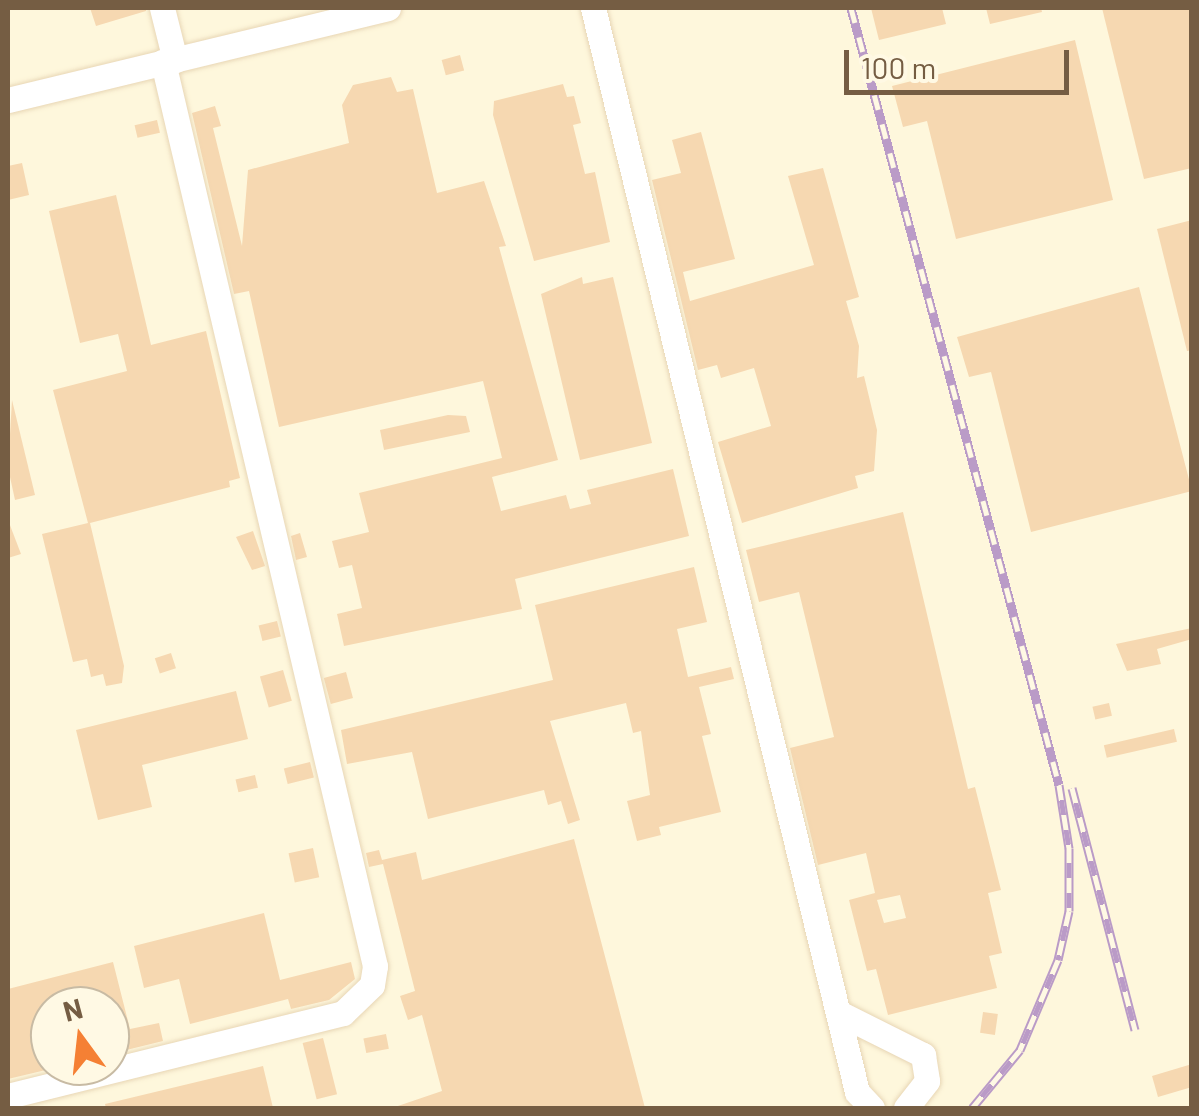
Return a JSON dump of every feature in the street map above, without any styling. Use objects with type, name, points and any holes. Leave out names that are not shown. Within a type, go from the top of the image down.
[{"type":"street","points":[[8,1096],[343,1013],[372,985],[375,966],[169,61],[162,8]]},
{"type":"street","points":[[8,100],[388,8]]},
{"type":"street","points":[[594,8],[857,1092],[872,1108]]},
{"type":"street","points":[[841,1014],[922,1054],[927,1080],[906,1108]]},
{"type":"building","points":[[90,8],[146,8],[146,11],[96,26]]},
{"type":"building","points":[[871,8],[942,8],[946,24],[879,40]]},
{"type":"building","points":[[986,8],[1041,8],[1042,12],[990,24]]},
{"type":"building","points":[[1102,8],[1192,8],[1192,168],[1144,179]]},
{"type":"building","points":[[1075,40],[1113,200],[956,239],[927,121],[903,127],[892,86]]},
{"type":"building","points":[[460,55],[464,70],[446,75],[442,60]]},
{"type":"building","points":[[391,77],[397,92],[413,89],[437,193],[484,181],[506,246],[499,247],[558,460],[492,477],[501,511],[566,495],[570,509],[591,504],[587,490],[673,469],[689,536],[515,579],[522,609],[344,646],[337,614],[362,608],[352,565],[339,568],[332,541],[369,532],[359,493],[502,458],[483,381],[279,427],[249,291],[234,294],[192,113],[215,106],[221,126],[213,128],[242,246],[248,170],[349,143],[342,105],[353,85]]},
{"type":"building","points":[[563,84],[567,97],[574,96],[581,123],[573,125],[585,174],[595,172],[610,242],[534,261],[493,115],[494,101]]},
{"type":"building","points":[[157,120],[160,133],[138,138],[135,125]]},
{"type":"building","points":[[701,132],[735,259],[683,272],[690,301],[814,265],[788,176],[823,168],[859,297],[846,301],[859,346],[857,378],[864,376],[877,430],[874,471],[855,476],[858,488],[742,523],[718,442],[771,426],[754,368],[721,378],[717,365],[698,370],[652,180],[681,173],[672,140]]},
{"type":"building","points":[[22,163],[29,195],[8,200],[8,166]]},
{"type":"building","points":[[116,195],[151,345],[206,331],[240,478],[229,481],[230,487],[90,523],[124,666],[122,683],[106,686],[103,674],[91,677],[87,659],[73,662],[42,534],[88,523],[53,390],[127,371],[118,334],[80,343],[49,211]]},
{"type":"building","points":[[1192,220],[1192,350],[1187,351],[1157,229]]},
{"type":"building","points":[[582,277],[583,284],[613,277],[652,443],[580,460],[541,294]]},
{"type":"building","points":[[1139,287],[1192,491],[1031,532],[991,372],[969,377],[957,337]]},
{"type":"building","points":[[12,400],[35,495],[15,500],[8,468]]},
{"type":"building","points":[[448,415],[466,416],[470,432],[384,450],[380,430]]},
{"type":"building","points":[[903,512],[968,789],[975,787],[1001,890],[988,893],[1002,953],[989,956],[997,988],[888,1015],[876,969],[867,971],[849,900],[875,893],[866,853],[818,865],[790,748],[834,737],[799,592],[759,602],[746,550]],"holes":[[[900,895],[906,918],[884,923],[877,900]]]},
{"type":"building","points":[[8,520],[21,554],[8,558]]},
{"type":"building","points":[[253,531],[265,566],[252,570],[236,537]]},
{"type":"building","points":[[300,533],[307,557],[296,560],[291,536]]},
{"type":"building","points":[[694,567],[707,622],[677,629],[688,677],[731,667],[734,679],[699,687],[711,734],[702,736],[721,812],[659,827],[661,835],[637,841],[627,801],[650,795],[641,731],[633,733],[626,703],[550,721],[580,820],[568,824],[561,801],[548,805],[544,790],[428,819],[412,752],[347,764],[341,730],[553,680],[535,605]]},
{"type":"building","points":[[277,621],[281,637],[262,641],[259,626]]},
{"type":"building","points":[[1192,628],[1192,639],[1157,649],[1161,664],[1127,671],[1116,644]]},
{"type":"building","points":[[171,653],[176,668],[160,673],[155,658]]},
{"type":"building","points":[[283,670],[292,701],[269,707],[260,677]]},
{"type":"building","points":[[346,672],[353,698],[331,704],[324,678]]},
{"type":"building","points":[[236,691],[248,739],[142,765],[152,807],[98,820],[76,730]]},
{"type":"building","points":[[1109,703],[1112,716],[1095,719],[1092,707]]},
{"type":"building","points":[[1174,729],[1177,742],[1107,758],[1104,745]]},
{"type":"building","points":[[310,762],[314,778],[288,784],[284,769]]},
{"type":"building","points":[[255,775],[258,788],[238,792],[236,779]]},
{"type":"building","points":[[574,839],[645,1108],[392,1108],[442,1091],[422,1015],[408,1020],[400,996],[415,991],[383,864],[369,867],[366,853],[379,850],[382,860],[416,852],[422,880]]},
{"type":"building","points":[[313,848],[319,877],[295,883],[289,853]]},
{"type":"building","points":[[264,913],[280,980],[351,962],[355,979],[329,1000],[291,1009],[288,999],[190,1024],[179,979],[144,988],[134,946]]},
{"type":"building","points":[[113,962],[119,986],[30,986],[30,1074],[8,1079],[8,989]]},
{"type":"building","points":[[983,1012],[998,1014],[995,1035],[980,1033]]},
{"type":"building","points":[[159,1023],[163,1041],[130,1049],[130,1029]]},
{"type":"building","points":[[386,1034],[389,1049],[366,1053],[363,1038]]},
{"type":"building","points":[[323,1038],[337,1094],[317,1099],[303,1043]]},
{"type":"building","points":[[1192,1064],[1192,1087],[1158,1097],[1152,1076]]},
{"type":"building","points":[[263,1066],[273,1108],[106,1108],[105,1104]]},
{"type":"railway","points":[[851,8],[1059,785],[1069,848],[1069,911],[1058,960],[1020,1050],[972,1108]]},
{"type":"railway","points":[[1072,788],[1135,1030]]}]
